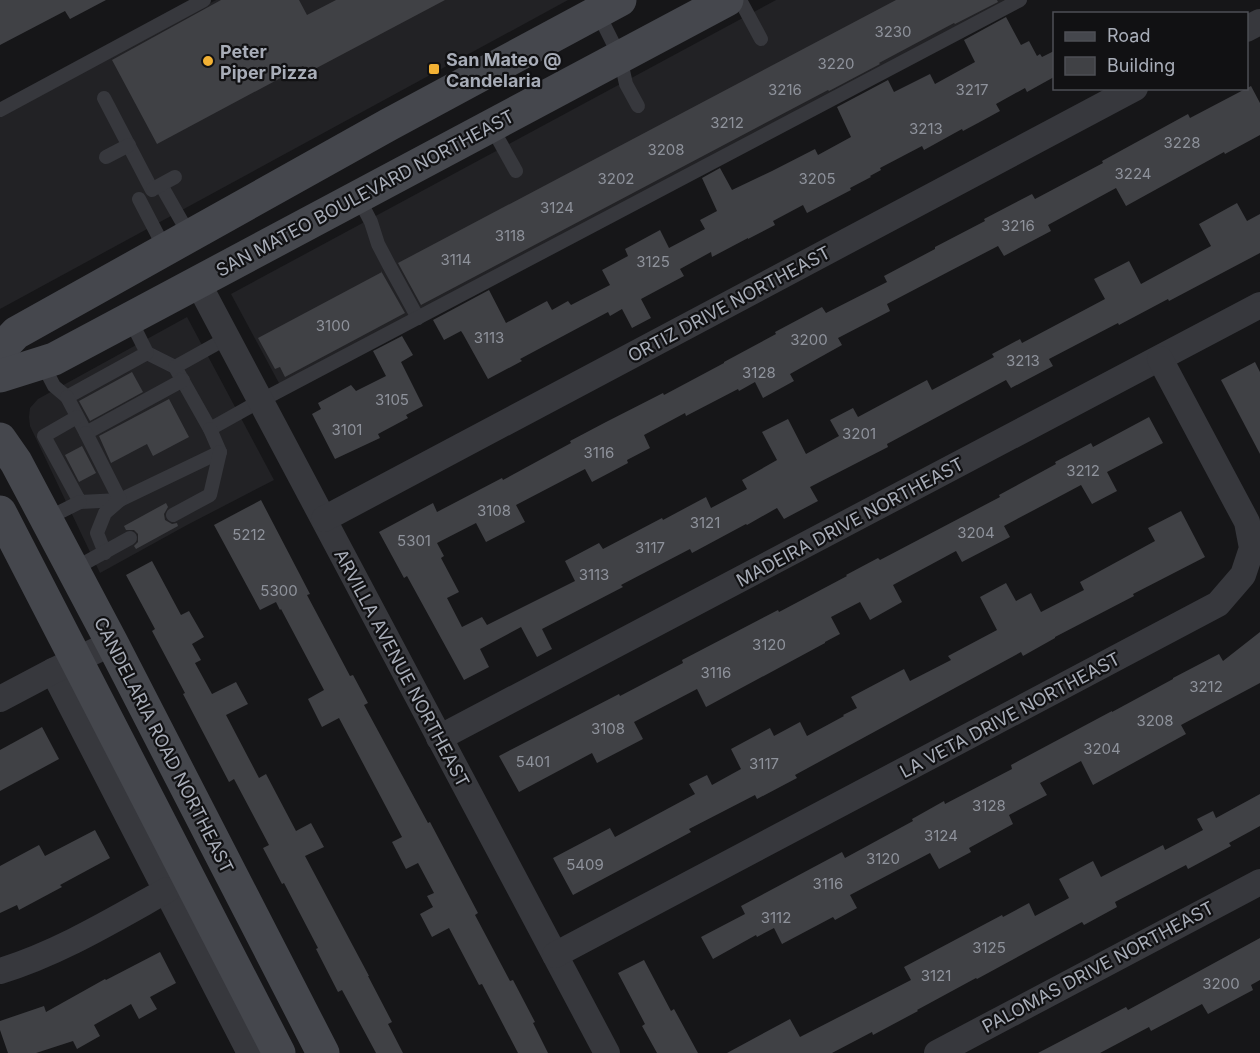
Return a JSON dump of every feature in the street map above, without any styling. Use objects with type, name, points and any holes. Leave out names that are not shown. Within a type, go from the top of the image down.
[{"type":"main road","name":"SAN MATEO BOULEVARD NORTHEAST","points":[[0,376],[54,359],[727,0]]},
{"type":"main road","points":[[0,350],[16,333],[600,5]]},
{"type":"main road","points":[[198,283],[198,265],[213,244],[328,181],[358,156],[388,125]]},
{"type":"main road","name":"CANDELARIA ROAD NORTHEAST","points":[[0,440],[16,462],[112,643],[323,1053]]},
{"type":"main road","points":[[0,512],[64,666],[279,1053]]},
{"type":"street","points":[[1256,0],[1260,7]]},
{"type":"street","name":"ORTIZ DRIVE NORTHEAST","points":[[324,519],[1131,90]]},
{"type":"street","name":"ARVILLA AVENUE NORTHEAST","points":[[198,283],[607,1053]]},
{"type":"street","name":"MADEIRA DRIVE NORTHEAST","points":[[439,738],[1260,305]]},
{"type":"street","name":"LA VETA DRIVE NORTHEAST","points":[[555,955],[1218,604],[1243,575],[1252,548],[1247,522],[1160,359]]},
{"type":"street","points":[[0,699],[112,643]]},
{"type":"street","points":[[64,666],[167,890],[250,1053]]},
{"type":"street","name":"PALOMAS DRIVE NORTHEAST","points":[[937,1053],[1260,882]]},
{"type":"street","points":[[0,971],[36,958],[80,937],[167,890]]},
{"type":"lane","points":[[0,110],[204,0]]},
{"type":"lane","points":[[740,0],[761,39]]},
{"type":"lane","points":[[210,429],[260,400],[1020,0]]},
{"type":"lane","points":[[600,5],[620,57],[626,84],[638,106]]},
{"type":"lane","points":[[104,98],[129,145],[157,187],[177,242]]},
{"type":"lane","points":[[491,126],[516,171]]},
{"type":"lane","points":[[106,157],[129,145]]},
{"type":"lane","points":[[175,177],[135,201],[177,242]]},
{"type":"lane","points":[[358,197],[378,244],[418,318]]},
{"type":"lane","points":[[130,319],[147,352],[175,367],[210,429],[220,452],[210,495],[173,515]]},
{"type":"lane","points":[[175,367],[227,338]]},
{"type":"lane","points":[[67,397],[147,352]]},
{"type":"lane","points":[[42,363],[54,386],[67,397],[120,500]]},
{"type":"lane","points":[[86,433],[183,380]]},
{"type":"lane","points":[[77,417],[44,436],[80,502]]},
{"type":"lane","points":[[105,553],[97,533],[105,513],[120,500],[220,452]]},
{"type":"lane","points":[[46,519],[80,502],[120,500]]},
{"type":"lane","points":[[72,570],[130,538]]},
{"type":"shaded area","points":[[216,0],[568,0],[0,309],[0,117]]},
{"type":"shaded area","points":[[776,0],[1011,0],[280,385],[231,294]]},
{"type":"shaded area","points":[[187,317],[274,480],[100,573],[30,426],[30,408],[38,399]]},
{"type":"building","points":[[0,0],[106,0],[70,19],[65,11],[0,45]]},
{"type":"building","points":[[221,0],[299,0],[307,15],[336,0],[445,0],[309,72],[303,66],[157,144],[112,60]]},
{"type":"building","points":[[896,0],[997,0],[998,2],[954,23],[421,305],[398,263]]},
{"type":"building","points":[[1006,17],[1021,45],[1029,41],[1037,56],[1040,54],[1042,57],[1053,52],[1053,78],[1027,92],[1025,88],[996,104],[1000,111],[924,150],[922,146],[880,168],[881,170],[871,177],[850,188],[851,190],[807,213],[803,205],[773,221],[775,225],[712,257],[711,252],[680,269],[684,276],[641,299],[651,318],[632,328],[622,309],[610,316],[608,312],[520,359],[522,361],[488,379],[461,331],[444,340],[433,320],[489,290],[506,323],[547,301],[552,310],[568,301],[571,305],[610,285],[602,270],[628,256],[625,249],[660,230],[669,248],[705,229],[700,220],[717,211],[702,178],[720,168],[732,190],[815,149],[818,155],[851,137],[837,107],[888,80],[894,92],[930,74],[935,84],[975,62],[964,40]]},
{"type":"building","points":[[1251,86],[1260,103],[1260,135],[1225,154],[1224,152],[1126,206],[1116,188],[1048,225],[1051,231],[1004,256],[998,246],[887,304],[890,311],[838,338],[842,345],[790,374],[794,381],[763,398],[755,382],[686,416],[685,413],[644,435],[650,448],[627,460],[628,463],[592,482],[585,469],[516,505],[525,522],[486,542],[476,523],[437,543],[444,556],[441,558],[459,592],[447,598],[462,627],[482,617],[487,625],[575,581],[565,561],[599,543],[603,549],[706,497],[711,508],[747,489],[742,480],[777,460],[762,432],[788,419],[806,454],[839,436],[830,420],[853,408],[858,417],[927,380],[932,390],[994,357],[992,354],[1020,339],[1022,343],[1105,299],[1094,279],[1129,261],[1141,284],[1211,246],[1199,224],[1237,203],[1247,221],[1260,214],[1260,253],[1169,301],[1168,299],[1119,325],[1118,323],[1049,359],[1053,366],[1011,388],[1006,380],[887,444],[888,447],[810,487],[818,501],[784,519],[777,508],[692,553],[690,549],[542,629],[552,649],[537,657],[521,627],[480,649],[489,667],[464,680],[407,576],[404,578],[379,532],[433,503],[437,512],[502,478],[503,480],[571,443],[570,441],[724,363],[822,307],[826,313],[887,282],[884,276],[985,221],[984,219],[1032,194],[1035,199],[1188,114],[1190,118],[1243,90],[1248,90]]},
{"type":"building","points":[[382,272],[405,313],[285,377],[280,367],[275,369],[258,338]]},
{"type":"building","points":[[402,336],[413,355],[401,362],[423,406],[406,415],[408,418],[378,434],[380,438],[335,459],[312,414],[321,409],[318,403],[351,385],[356,391],[386,376],[373,351]]},
{"type":"building","points":[[1255,362],[1260,372],[1260,454],[1221,380]]},
{"type":"building","points":[[132,372],[143,392],[90,421],[79,401]]},
{"type":"building","points":[[169,399],[189,437],[153,456],[147,444],[111,463],[99,436]]},
{"type":"building","points":[[1149,417],[1163,443],[1107,472],[1117,491],[1092,504],[1081,485],[1004,526],[1010,537],[962,562],[956,551],[893,585],[902,602],[870,620],[860,602],[831,617],[840,634],[825,643],[706,707],[697,689],[634,722],[643,739],[597,763],[592,753],[519,792],[499,756],[619,694],[620,696],[683,663],[682,660],[1000,497],[999,495],[1091,443],[1093,447]]},
{"type":"building","points":[[82,446],[96,473],[79,482],[65,455]]},
{"type":"building","points":[[261,500],[310,594],[307,595],[350,676],[353,675],[368,703],[364,705],[428,823],[430,822],[478,913],[475,915],[535,1022],[533,1023],[548,1053],[518,1053],[482,984],[479,985],[449,928],[432,937],[420,914],[433,907],[427,896],[434,893],[418,863],[406,869],[392,842],[402,837],[339,718],[322,727],[308,699],[324,690],[281,609],[276,602],[260,610],[214,525]]},
{"type":"building","points":[[166,503],[168,507],[164,514],[165,520],[172,524],[177,523],[178,526],[136,549],[134,546],[138,542],[138,534],[134,530],[126,530],[124,526]]},
{"type":"building","points":[[1181,511],[1205,557],[1133,594],[1134,596],[1023,656],[1021,652],[795,775],[797,778],[757,799],[755,795],[689,829],[691,832],[573,895],[553,858],[610,828],[615,837],[695,794],[689,784],[707,775],[712,785],[741,769],[731,749],[770,728],[774,736],[800,722],[807,736],[857,708],[851,697],[904,669],[910,681],[951,660],[948,656],[997,630],[980,597],[1006,583],[1016,601],[1031,593],[1041,612],[1084,590],[1080,582],[1155,541],[1148,528]]},
{"type":"building","points":[[152,561],[181,615],[189,611],[204,637],[192,644],[201,660],[195,663],[212,694],[236,682],[248,704],[226,715],[259,778],[266,774],[296,831],[311,823],[324,847],[305,856],[392,1022],[388,1024],[403,1053],[376,1053],[342,990],[338,992],[316,949],[318,948],[263,848],[269,845],[234,779],[229,782],[183,694],[185,693],[152,631],[155,629],[126,575]]},
{"type":"building","points":[[1260,632],[1260,683],[1181,725],[1186,734],[1093,785],[1081,761],[1040,783],[1047,795],[1009,815],[1013,824],[969,848],[971,852],[939,869],[930,853],[850,895],[857,908],[835,920],[833,917],[782,944],[774,928],[757,937],[756,935],[713,959],[701,937],[745,914],[741,906],[842,852],[845,858],[913,821],[912,819],[944,801],[945,804],[1012,769],[1011,765],[1219,654],[1223,661]]},
{"type":"building","points":[[42,727],[59,759],[0,791],[0,750]]},
{"type":"building","points":[[1260,794],[1260,826],[1229,843],[1231,846],[1188,869],[1186,865],[1115,902],[1117,907],[1084,925],[1082,922],[873,1035],[872,1032],[832,1053],[727,1053],[790,1019],[800,1037],[911,980],[904,967],[1002,915],[1003,917],[1029,903],[1035,916],[1069,898],[1059,879],[1093,861],[1101,877],[1163,845],[1165,850],[1203,830],[1197,819],[1213,811],[1216,818]]},
{"type":"building","points":[[95,830],[110,858],[19,910],[17,905],[0,913],[0,866],[39,845],[45,856]]},
{"type":"building","points":[[1260,938],[1260,980],[1251,985],[1253,990],[1208,1014],[1202,1004],[1151,1031],[1149,1027],[1100,1053],[1038,1053],[1126,1007],[1128,1010]]},
{"type":"building","points":[[160,952],[176,983],[150,997],[157,1009],[139,1019],[131,1004],[94,1025],[100,1036],[77,1049],[73,1041],[36,1053],[8,1053],[0,1030],[0,1021],[44,1006],[46,1012]]},
{"type":"building","points":[[644,960],[671,1011],[674,1009],[698,1053],[657,1053],[642,1026],[645,1024],[618,973]]},
{"type":"place","name":"Peter Piper Pizza","points":[[208,61]]},
{"type":"place","name":"San Mateo @ Candelaria","points":[[434,69]]}]
